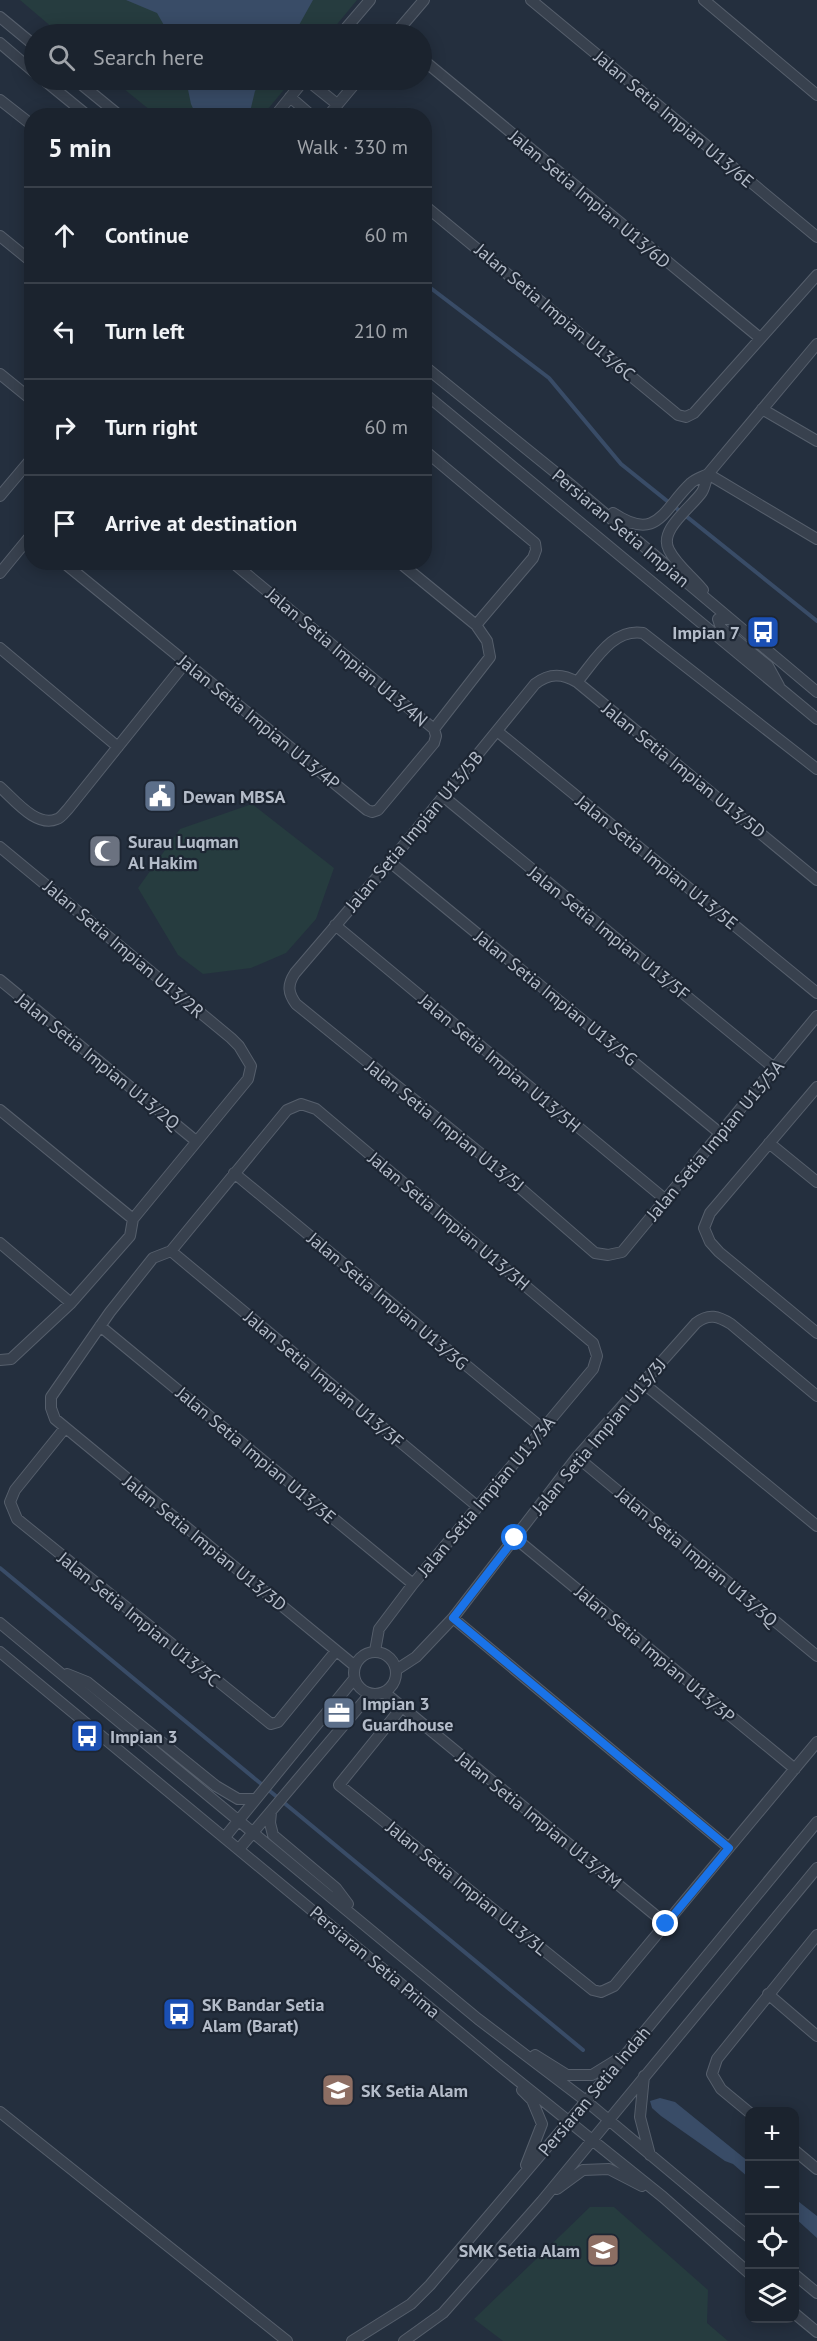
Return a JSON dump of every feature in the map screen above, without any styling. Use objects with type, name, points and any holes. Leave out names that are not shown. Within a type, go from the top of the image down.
[{"type":"street","points":[[350,24],[370,0]]},
{"type":"street","points":[[404,24],[424,0]]},
{"type":"street","name":"Jalan Setia Impian U13/6E","points":[[531,0],[817,237]]},
{"type":"street","points":[[704,0],[817,95]]},
{"type":"street","points":[[0,16],[24,36]]},
{"type":"street","points":[[0,43],[24,63]]},
{"type":"street","name":"Jalan Setia Impian U13/6D","points":[[432,66],[760,338]]},
{"type":"street","points":[[56,90],[78,108]]},
{"type":"street","points":[[88,90],[110,108]]},
{"type":"street","points":[[281,108],[297,90]]},
{"type":"street","points":[[319,90],[337,104]]},
{"type":"street","points":[[334,108],[349,90]]},
{"type":"street","points":[[290,97],[303,108]]},
{"type":"street","points":[[0,99],[24,118]]},
{"type":"street","name":"Jalan Setia Impian U13/6C","points":[[432,212],[678,415],[686,417],[694,413],[760,338]]},
{"type":"street","points":[[0,236],[24,256]]},
{"type":"street","points":[[760,338],[817,275]]},
{"type":"street","points":[[571,485],[628,523],[646,525],[659,521],[693,481],[708,474],[817,344]]},
{"type":"street","name":"Persiaran Setia Impian","points":[[432,372],[571,485],[817,692]]},
{"type":"street","points":[[0,374],[24,394]]},
{"type":"street","name":"Persiaran Setia Impian","points":[[432,400],[817,719]]},
{"type":"street","points":[[762,409],[817,441]]},
{"type":"street","points":[[432,457],[535,543],[536,550],[533,558],[476,625]]},
{"type":"street","points":[[0,496],[24,468]]},
{"type":"street","points":[[708,474],[704,491],[675,523],[666,538],[667,548],[676,562],[692,576],[716,607]]},
{"type":"street","points":[[708,474],[817,538]]},
{"type":"street","points":[[0,573],[24,544]]},
{"type":"street","name":"Jalan Setia Impian U13/4P","points":[[73,570],[367,810],[372,812],[378,810],[434,743],[436,736],[434,729]]},
{"type":"street","name":"Jalan Setia Impian U13/4N","points":[[242,570],[434,729]]},
{"type":"street","points":[[409,570],[476,625],[487,641],[490,657],[434,729]]},
{"type":"street","points":[[730,619],[718,619],[718,623],[721,628],[768,666],[782,692]]},
{"type":"street","points":[[577,682],[611,642],[622,633],[632,631],[643,633],[817,769]]},
{"type":"street","points":[[0,648],[118,747]]},
{"type":"street","points":[[0,787],[32,815],[43,821],[57,819],[68,809],[186,662]]},
{"type":"street","name":"Jalan Setia Impian U13/5D","points":[[545,676],[567,676],[577,682],[817,880]]},
{"type":"street","name":"Jalan Setia Impian U13/5B","points":[[289,988],[295,973],[444,797],[535,684],[545,676]]},
{"type":"street","name":"Jalan Setia Impian U13/5E","points":[[497,731],[817,993]]},
{"type":"street","name":"Jalan Setia Impian U13/5F","points":[[444,797],[774,1068]]},
{"type":"street","name":"Jalan Setia Impian U13/2R","points":[[0,847],[231,1038],[246,1055],[251,1066],[248,1078],[196,1141]]},
{"type":"street","name":"Jalan Setia Impian U13/5G","points":[[390,862],[721,1134]]},
{"type":"street","name":"Jalan Setia Impian U13/5H","points":[[335,925],[666,1200]]},
{"type":"street","name":"Jalan Setia Impian U13/2Q","points":[[0,980],[196,1141]]},
{"type":"street","name":"Jalan Setia Impian U13/5J","points":[[289,988],[290,996],[296,1004],[481,1154],[595,1253],[608,1255]]},
{"type":"street","name":"Jalan Setia Impian U13/5A","points":[[608,1255],[622,1252],[817,1016]]},
{"type":"street","points":[[817,1087],[710,1213],[704,1228],[719,1252],[817,1333]]},
{"type":"street","name":"Jalan Setia Impian U13/3H","points":[[234,1173],[287,1110],[302,1104],[316,1109],[593,1343]]},
{"type":"street","points":[[0,1110],[133,1220]]},
{"type":"street","points":[[0,1360],[11,1359],[71,1303],[130,1236],[133,1220],[196,1141]]},
{"type":"street","points":[[770,1143],[817,1182]]},
{"type":"street","points":[[100,1326],[153,1258],[171,1251],[234,1173]]},
{"type":"street","name":"Jalan Setia Impian U13/3G","points":[[234,1173],[542,1428]]},
{"type":"street","points":[[0,1243],[71,1303]]},
{"type":"street","name":"Jalan Setia Impian U13/3F","points":[[171,1251],[477,1506]]},
{"type":"street","name":"Jalan Setia Impian U13/3J","points":[[396,1670],[417,1657],[453,1618],[578,1457],[696,1323],[704,1317],[721,1318],[730,1324],[817,1396]]},
{"type":"street","name":"Jalan Setia Impian U13/3D","points":[[100,1326],[51,1398],[51,1408],[55,1419],[355,1666]]},
{"type":"street","name":"Jalan Setia Impian U13/3E","points":[[100,1326],[413,1584]]},
{"type":"street","name":"Jalan Setia Impian U13/3A","points":[[375,1651],[379,1629],[413,1584],[593,1370],[597,1356],[593,1343]]},
{"type":"street","points":[[643,1383],[817,1526]]},
{"type":"street","name":"Jalan Setia Impian U13/3C","points":[[65,1428],[15,1490],[10,1502],[17,1519],[271,1724],[278,1722],[336,1651]]},
{"type":"street","name":"Jalan Setia Impian U13/3Q","points":[[578,1457],[817,1656]]},
{"type":"street","name":"Jalan Setia Impian U13/3P","points":[[515,1538],[795,1769]]},
{"type":"street","points":[[453,1618],[729,1848]]},
{"type":"street","name":"Persiaran Setia Prima","points":[[0,1623],[478,2019],[586,2101],[745,2234]]},
{"type":"street","points":[[225,1837],[354,1679],[355,1666],[363,1655],[375,1651],[385,1654],[393,1661],[396,1670],[394,1683],[384,1692],[370,1694],[360,1689],[354,1679]]},
{"type":"street","name":"Persiaran Setia Prima","points":[[0,1652],[500,2066],[663,2197],[745,2270]]},
{"type":"street","points":[[57,1670],[87,1682],[216,1786],[238,1799],[256,1799]]},
{"type":"street","name":"Jalan Setia Impian U13/3M","points":[[384,1692],[666,1924]]},
{"type":"street","points":[[239,1849],[370,1694]]},
{"type":"street","name":"Jalan Setia Impian U13/3L","points":[[402,1707],[339,1785],[593,1990],[601,1992],[614,1986],[666,1924]]},
{"type":"street","points":[[666,1924],[817,1742]]},
{"type":"street","points":[[271,1812],[270,1823],[273,1835],[336,1888],[356,1916]]},
{"type":"street","name":"Persiaran Setia Indah","points":[[352,2341],[411,2304],[430,2285],[626,2054],[817,1822]]},
{"type":"street","name":"Persiaran Setia Indah","points":[[404,2341],[443,2313],[542,2200],[817,1868]]},
{"type":"street","points":[[745,2109],[721,2089],[712,2074],[717,2059],[817,1935]]},
{"type":"street","points":[[768,1994],[817,2036]]},
{"type":"street","points":[[478,2019],[567,2075],[592,2075],[626,2054]]},
{"type":"street","points":[[500,2066],[532,2100],[542,2124],[523,2174]]},
{"type":"street","points":[[644,2076],[640,2117],[650,2156]]},
{"type":"street","points":[[0,2112],[287,2341]]},
{"type":"street","points":[[799,2153],[817,2169]]},
{"type":"street","points":[[542,2200],[583,2170],[609,2169],[663,2197]]},
{"type":"street","points":[[799,2277],[817,2293]]},
{"type":"street","points":[[799,2316],[817,2332]]},
{"type":"green space","points":[[20,0],[357,0],[337,24],[48,24]]},
{"type":"green space","points":[[125,90],[284,90],[269,108],[147,108]]},
{"type":"green space","points":[[252,804],[334,868],[316,919],[286,953],[251,968],[203,974],[178,955],[138,888],[180,829]]},
{"type":"green space","name":"SMK Setia Alam","points":[[590,2207],[614,2207],[708,2290],[707,2323],[728,2341],[503,2341],[474,2319]]},
{"type":"water","points":[[126,0],[313,0],[300,24],[163,24],[157,13]]},
{"type":"water","points":[[188,90],[256,90],[251,108],[193,108]]},
{"type":"water","points":[[660,2098],[675,2102],[745,2159],[745,2174],[661,2116],[652,2108],[650,2101]]},
{"type":"water","points":[[799,2202],[817,2216],[817,2238],[799,2222]]},
{"type":"waterway","points":[[432,289],[549,378],[621,464],[817,621]]},
{"type":"waterway","points":[[0,1568],[583,2050]]},
{"type":"place","name":"Impian 7","points":[[763,632]]},
{"type":"place","name":"Dewan MBSA","points":[[160,796]]},
{"type":"place","name":"Surau Luqman Al Hakim","points":[[105,851]]},
{"type":"place","name":"Impian 3 Guardhouse","points":[[339,1713]]},
{"type":"place","name":"Impian 3","points":[[87,1736]]},
{"type":"place","name":"SK Bandar Setia Alam (Barat)","points":[[179,2014]]},
{"type":"place","name":"SK Setia Alam","points":[[338,2090]]},
{"type":"place","name":"SMK Setia Alam","points":[[603,2250]]},
{"type":"route","points":[[515,1538],[453,1618],[729,1848],[666,1924]]}]
